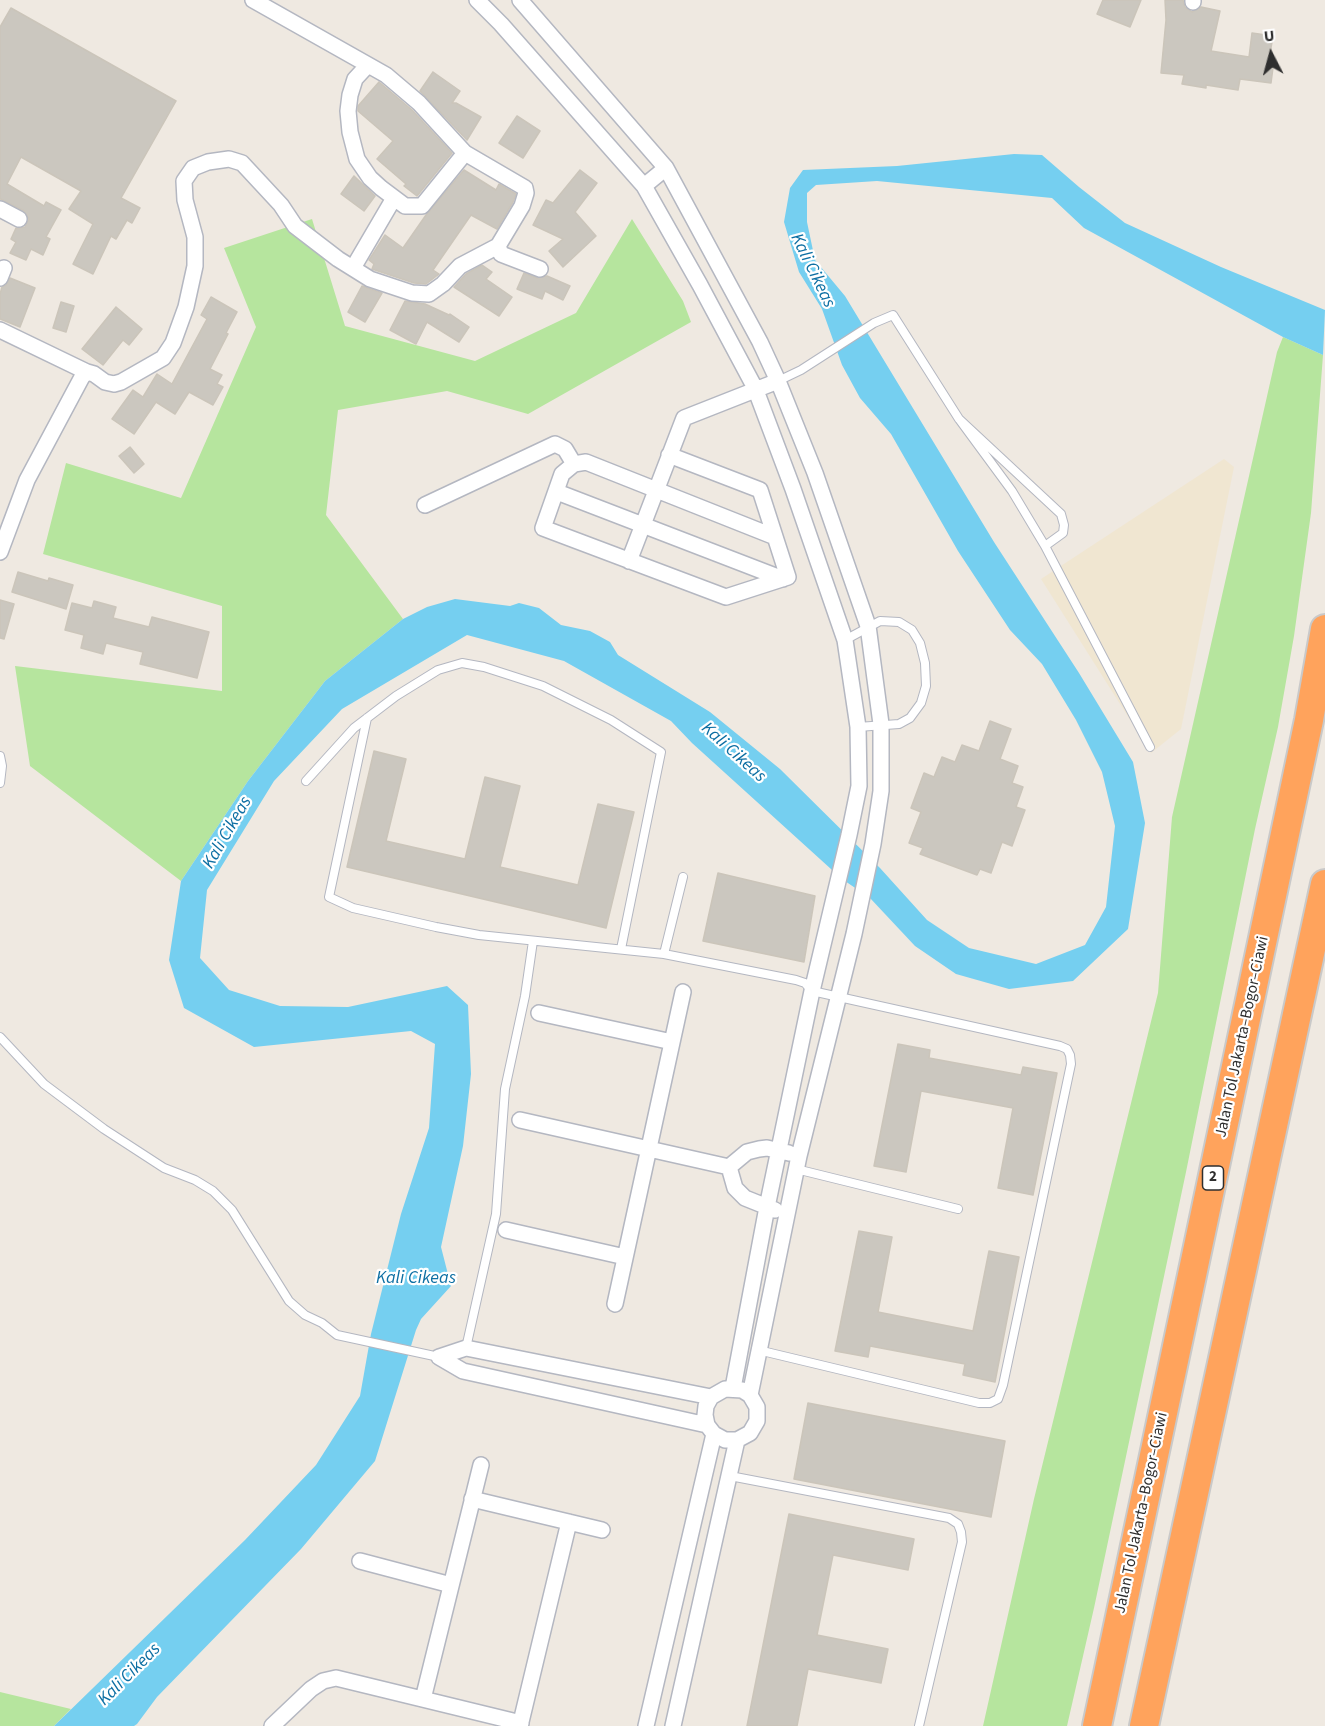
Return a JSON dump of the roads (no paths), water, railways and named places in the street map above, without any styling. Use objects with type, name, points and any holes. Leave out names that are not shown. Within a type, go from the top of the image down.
[{"type":"highway","name":"Jalan Tol Jakarta–Bogor–Ciawi","points":[[1097,1726],[1297,778],[1325,629]]},
{"type":"highway","points":[[1144,1726],[1325,884]]},
{"type":"street","points":[[0,330],[94,374],[105,382],[114,384],[163,358],[173,343],[186,307],[195,266],[195,237],[185,200],[184,181],[193,168],[208,162],[229,159],[242,163],[281,206],[295,226],[370,279],[412,293],[429,294],[460,266],[498,246],[522,206],[526,193],[525,188],[465,153],[405,90],[386,75],[253,0]]},
{"type":"street","points":[[477,0],[501,24],[644,186],[755,388],[793,489],[845,640],[858,727],[859,786],[812,991],[767,1207],[733,1388]]},
{"type":"street","points":[[520,0],[666,168],[760,342],[778,381],[815,473],[868,626],[881,724],[881,791],[873,844],[854,934],[798,1162],[750,1395]]},
{"type":"street","points":[[367,66],[355,79],[348,111],[350,132],[357,159],[370,178],[405,206],[422,206],[465,153]]},
{"type":"street","points":[[644,186],[666,168]]},
{"type":"street","points":[[353,268],[394,198]]},
{"type":"street","points":[[0,209],[19,219]]},
{"type":"street","points":[[498,246],[501,254],[540,269]]},
{"type":"street","points":[[0,552],[27,480],[82,377],[87,372]]},
{"type":"street","points":[[629,561],[684,418],[755,388],[778,381]]},
{"type":"street","points":[[425,504],[555,444],[565,449],[574,464]]},
{"type":"street","points":[[669,455],[760,490],[788,577],[726,597],[543,528],[562,474],[574,464],[586,462],[775,537]]},
{"type":"street","points":[[793,489],[815,473]]},
{"type":"street","points":[[557,492],[783,579]]},
{"type":"street","points":[[615,1304],[683,992]]},
{"type":"street","points":[[538,1013],[672,1042]]},
{"type":"street","points":[[520,1120],[729,1167]]},
{"type":"street","points":[[729,1167],[747,1152],[767,1148],[779,1151],[798,1162]]},
{"type":"street","points":[[729,1167],[735,1188],[745,1198],[788,1214]]},
{"type":"street","points":[[506,1230],[625,1257]]},
{"type":"street","points":[[435,1356],[466,1348],[711,1397]]},
{"type":"street","points":[[435,1356],[463,1371],[711,1430],[725,1440],[737,1440],[750,1433],[757,1421],[757,1407],[750,1395],[733,1388],[725,1389],[711,1397],[706,1406],[705,1415],[711,1430],[646,1726]]},
{"type":"street","points":[[673,1726],[737,1440]]},
{"type":"street","points":[[423,1699],[481,1465]]},
{"type":"street","points":[[472,1499],[602,1530]]},
{"type":"street","points":[[272,1726],[323,1680],[336,1678],[521,1724],[569,1522]]},
{"type":"street","points":[[360,1561],[451,1585]]},
{"type":"lane","points":[[778,381],[801,370],[874,323],[890,315],[896,317],[959,419],[1012,491],[1045,546],[1150,747]]},
{"type":"lane","points":[[959,419],[1061,514],[1064,525],[1063,533],[1045,546]]},
{"type":"lane","points":[[1045,546],[1085,634]]},
{"type":"lane","points":[[845,640],[880,621],[899,622],[912,630],[920,643],[925,663],[926,686],[921,703],[910,718],[899,724],[858,727]]},
{"type":"lane","points":[[306,781],[354,728],[396,696],[438,670],[462,663],[484,667],[543,686],[611,720],[661,753],[621,949]]},
{"type":"lane","points":[[367,718],[329,897],[353,908],[436,927],[533,941],[664,954],[796,980],[805,983],[812,991],[1060,1046],[1070,1055],[1071,1064],[1003,1385],[998,1399],[990,1403],[979,1403],[758,1350]]},
{"type":"lane","points":[[0,756],[2,766],[0,783]]},
{"type":"lane","points":[[664,954],[683,877]]},
{"type":"lane","points":[[466,1348],[496,1214],[505,1089],[525,996],[533,941]]},
{"type":"lane","points":[[0,1037],[44,1084],[104,1129],[164,1168],[195,1180],[213,1191],[232,1210],[289,1301],[305,1315],[322,1323],[337,1335],[435,1356]]},
{"type":"lane","points":[[798,1162],[957,1209]]},
{"type":"lane","points":[[730,1476],[949,1518],[957,1524],[962,1542],[919,1726]]},
{"type":"water","name":"Kali Cikeas","points":[[1014,154],[1042,155],[1125,223],[1221,267],[1325,310],[1323,355],[1283,337],[1084,228],[1052,198],[877,181],[816,185],[807,193],[807,222],[815,260],[845,296],[994,542],[1079,673],[1133,762],[1145,823],[1128,929],[1073,981],[1009,989],[956,974],[915,946],[870,898],[842,879],[692,743],[671,721],[564,661],[467,635],[342,709],[274,781],[207,890],[200,958],[229,990],[280,1006],[348,1007],[447,986],[468,1005],[471,1074],[463,1146],[441,1247],[451,1286],[421,1319],[416,1330],[375,1461],[301,1549],[157,1697],[137,1724],[134,1726],[54,1726],[245,1540],[316,1465],[360,1396],[371,1334],[401,1214],[429,1128],[435,1044],[411,1031],[254,1047],[184,1008],[169,960],[181,881],[248,781],[325,681],[403,619],[427,607],[455,599],[510,606],[519,603],[539,608],[561,625],[590,631],[610,642],[618,655],[710,712],[780,769],[880,868],[927,920],[969,948],[1036,964],[1085,945],[1106,907],[1115,826],[1102,772],[1076,720],[1042,664],[1010,630],[958,551],[891,434],[860,398],[842,365],[822,309],[799,272],[784,222],[790,188],[803,170],[897,166]]}]
